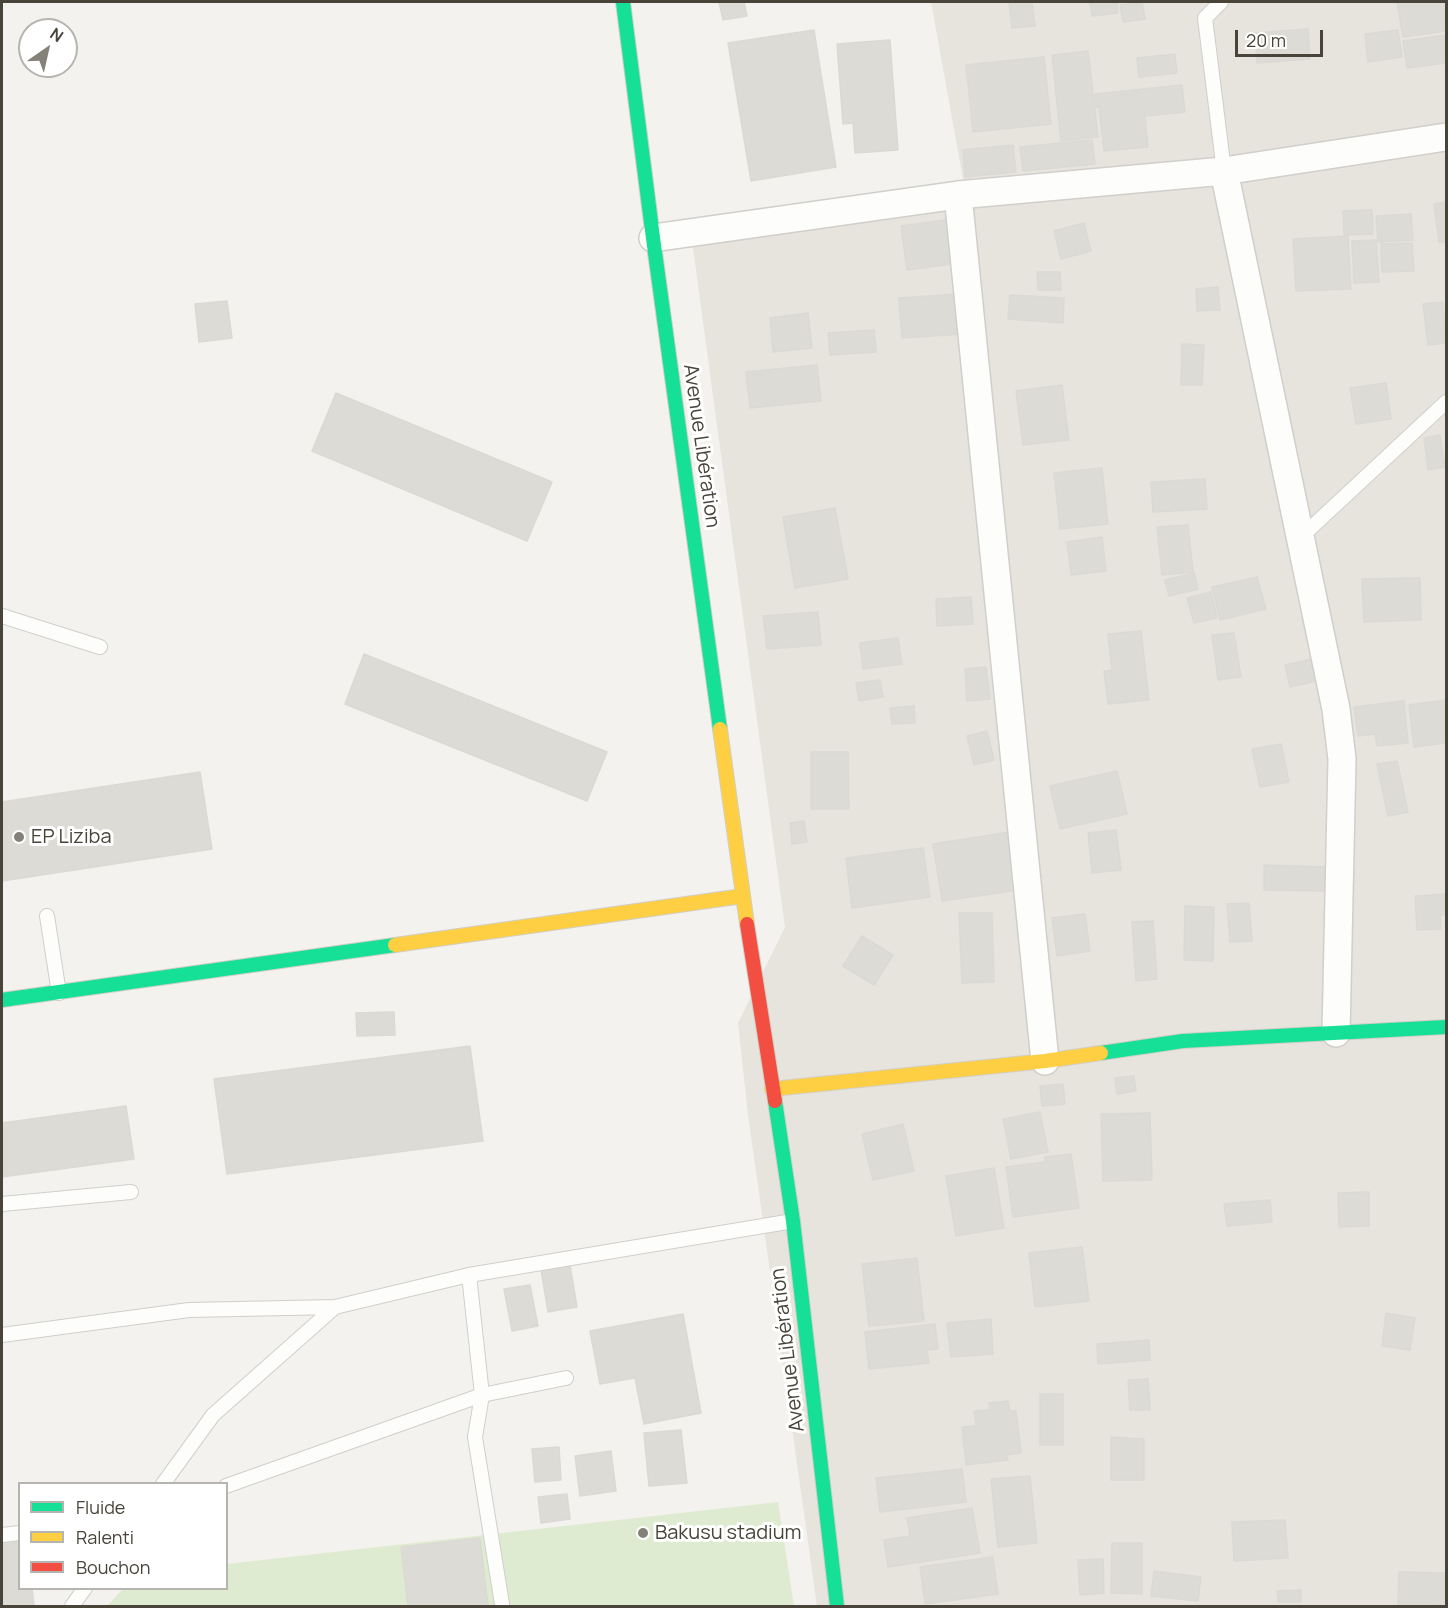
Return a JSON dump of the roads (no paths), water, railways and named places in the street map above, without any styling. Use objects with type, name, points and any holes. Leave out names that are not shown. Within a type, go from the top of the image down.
[{"type":"street","name":"Avenue Libération","points":[[623,2],[743,896],[793,1221],[837,1606]]},
{"type":"street","points":[[653,238],[958,195],[1224,171],[1446,137]]},
{"type":"street","points":[[1224,171],[1336,709],[1342,759],[1336,1033]]},
{"type":"street","points":[[958,195],[1045,1061]]},
{"type":"street","points":[[2,1000],[743,896]]},
{"type":"street","points":[[772,1089],[1045,1061],[1183,1041],[1446,1027]]},
{"type":"lane","points":[[1221,2],[1205,18],[1224,171]]},
{"type":"lane","points":[[1300,538],[1446,402]]},
{"type":"lane","points":[[2,616],[100,647]]},
{"type":"lane","points":[[47,916],[59,993]]},
{"type":"lane","points":[[2,1204],[131,1191]]},
{"type":"lane","points":[[2,1335],[189,1310],[335,1307],[469,1275],[793,1221]]},
{"type":"lane","points":[[469,1275],[482,1395],[475,1437],[502,1604]]},
{"type":"lane","points":[[164,1482],[213,1415],[335,1307]]},
{"type":"lane","points":[[228,1485],[482,1395],[566,1378]]},
{"type":"lane","points":[[2,1535],[18,1533]]},
{"type":"lane","points":[[72,1606],[84,1590]]},
{"type":"place","name":"EP Liziba","points":[[19,837]]},
{"type":"place","name":"Bakusu stadium","points":[[643,1533]]}]
